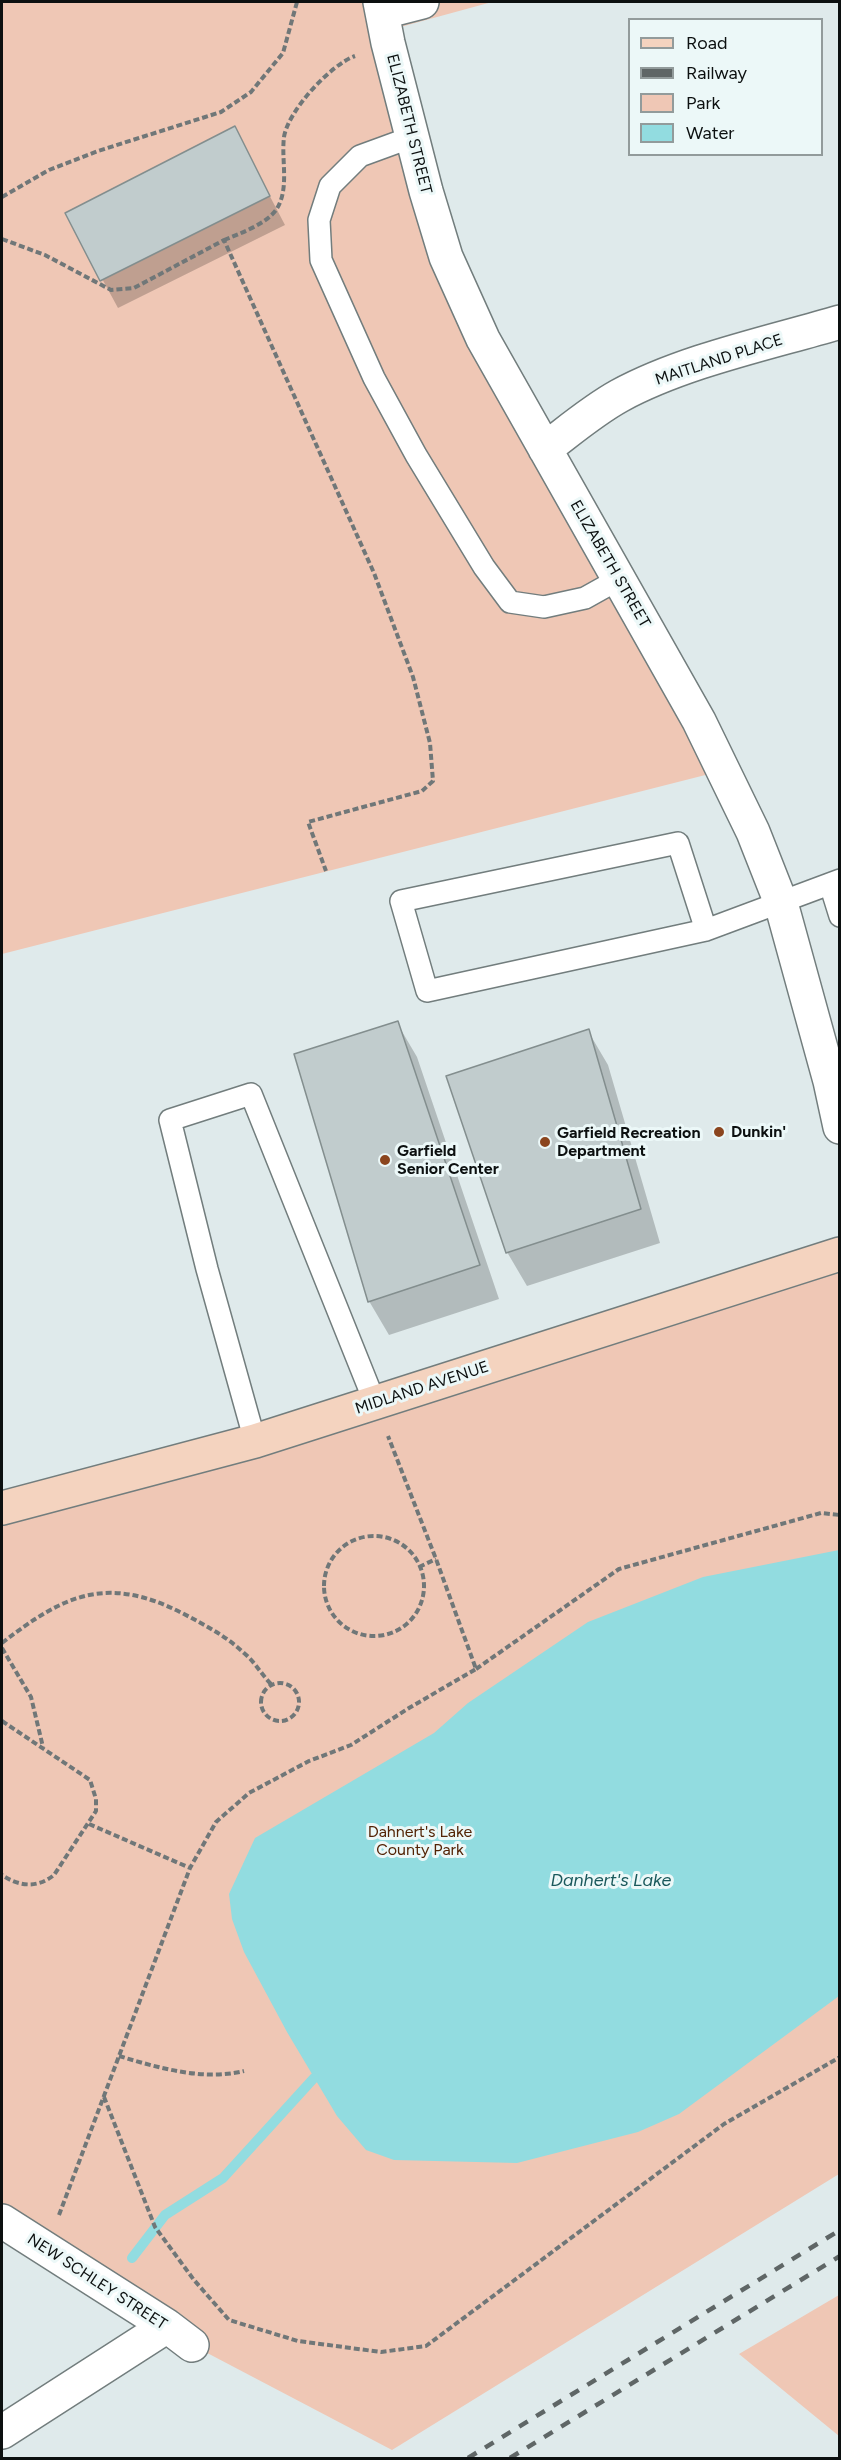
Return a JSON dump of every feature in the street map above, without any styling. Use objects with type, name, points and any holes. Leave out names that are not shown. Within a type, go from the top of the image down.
[{"type":"street","points":[[384,19],[422,2]]},
{"type":"street","name":"ELIZABETH STREET","points":[[384,19],[412,137],[446,258],[483,339],[699,721],[753,832],[781,903],[830,1081],[840,1126]]},
{"type":"street","name":"MAITLAND PLACE","points":[[545,449],[585,418],[619,396],[671,372],[840,322]]},
{"type":"street","name":"MIDLAND AVENUE","points":[[2,1509],[255,1442],[840,1254]]},
{"type":"street","name":"NEW SCHLEY STREET","points":[[2,2221],[167,2326],[192,2345]]},
{"type":"street","points":[[2,2432],[167,2326]]},
{"type":"lane","points":[[412,137],[360,156],[330,186],[319,220],[321,260],[347,321],[374,378],[416,455],[484,567],[510,602],[544,607],[585,598],[619,579]]},
{"type":"lane","points":[[706,930],[678,843],[401,901],[427,991],[706,930],[835,882],[840,916]]},
{"type":"lane","points":[[255,1442],[207,1269],[170,1120],[251,1094],[375,1403]]},
{"type":"path","points":[[2,197],[49,170],[98,151],[221,112],[252,92],[283,53],[297,2]]},
{"type":"path","points":[[2,239],[45,255],[111,290],[134,288],[224,240],[251,229],[276,211],[284,190],[284,136],[296,109],[324,78],[350,57],[384,19]]},
{"type":"path","points":[[224,240],[374,573],[413,677],[430,743],[433,781],[422,790],[308,822],[326,871]]},
{"type":"path","points":[[375,1403],[476,1669]]},
{"type":"path","points":[[46,2250],[190,1868],[216,1822],[249,1793],[309,1761],[351,1745],[476,1669],[619,1569],[821,1514],[840,1515]]},
{"type":"path","points":[[378,1536],[393,1540],[407,1548],[419,1567],[423,1576],[423,1594],[418,1610],[407,1623],[392,1633],[375,1636],[358,1633],[343,1625],[331,1612],[325,1597],[324,1582],[328,1567],[336,1553],[348,1543],[363,1537],[378,1536]]},
{"type":"path","points":[[419,1567],[436,1559]]},
{"type":"path","points":[[2,1642],[35,1617],[69,1602],[92,1594],[113,1592],[136,1594],[155,1600],[215,1630],[244,1653],[271,1684]]},
{"type":"path","points":[[2,1648],[31,1697],[43,1748]]},
{"type":"path","points":[[285,1683],[296,1690],[299,1708],[292,1718],[280,1722],[268,1718],[264,1713],[261,1707],[262,1693],[271,1684],[285,1683]]},
{"type":"path","points":[[2,1721],[90,1780],[96,1798],[96,1811],[89,1824],[48,1880],[41,1884],[22,1884],[13,1882],[2,1875]]},
{"type":"path","points":[[89,1824],[190,1868]]},
{"type":"path","points":[[119,2056],[156,2067],[195,2073],[231,2074],[244,2071]]},
{"type":"path","points":[[104,2097],[155,2227],[195,2280],[230,2320],[298,2341],[381,2352],[426,2346],[724,2124],[840,2057]]},
{"type":"green space","points":[[2,2],[492,2],[382,32],[450,282],[725,770],[2,954]]},
{"type":"green space","name":"Dahnert's Lake County Park","points":[[839,1254],[839,2174],[392,2450],[192,2345],[2,2221],[2,1508]]},
{"type":"green space","points":[[839,2295],[839,2436],[739,2354]]},
{"type":"water","name":"Danhert's Lake","points":[[839,1550],[839,1996],[679,2114],[638,2132],[517,2163],[394,2160],[366,2150],[337,2116],[287,2032],[244,1952],[232,1919],[229,1894],[255,1838],[434,1733],[468,1703],[588,1622],[703,1577]]},
{"type":"building","points":[[235,126],[270,196],[100,281],[65,213]]},
{"type":"building","name":"Garfield Senior Center","points":[[398,1021],[480,1265],[368,1302],[294,1054]]},
{"type":"building","name":"Garfield Recreation Department","points":[[589,1029],[641,1209],[506,1253],[446,1076]]},
{"type":"waterway","points":[[132,2258],[165,2215],[223,2178],[314,2078]]},
{"type":"railway","points":[[468,2458],[840,2230]]},
{"type":"railway","points":[[510,2458],[840,2256]]},
{"type":"place","name":"Dunkin'","points":[[719,1132]]},
{"type":"place","name":"Garfield Recreation Department","points":[[545,1142]]},
{"type":"place","name":"Garfield Senior Center","points":[[385,1160]]}]
